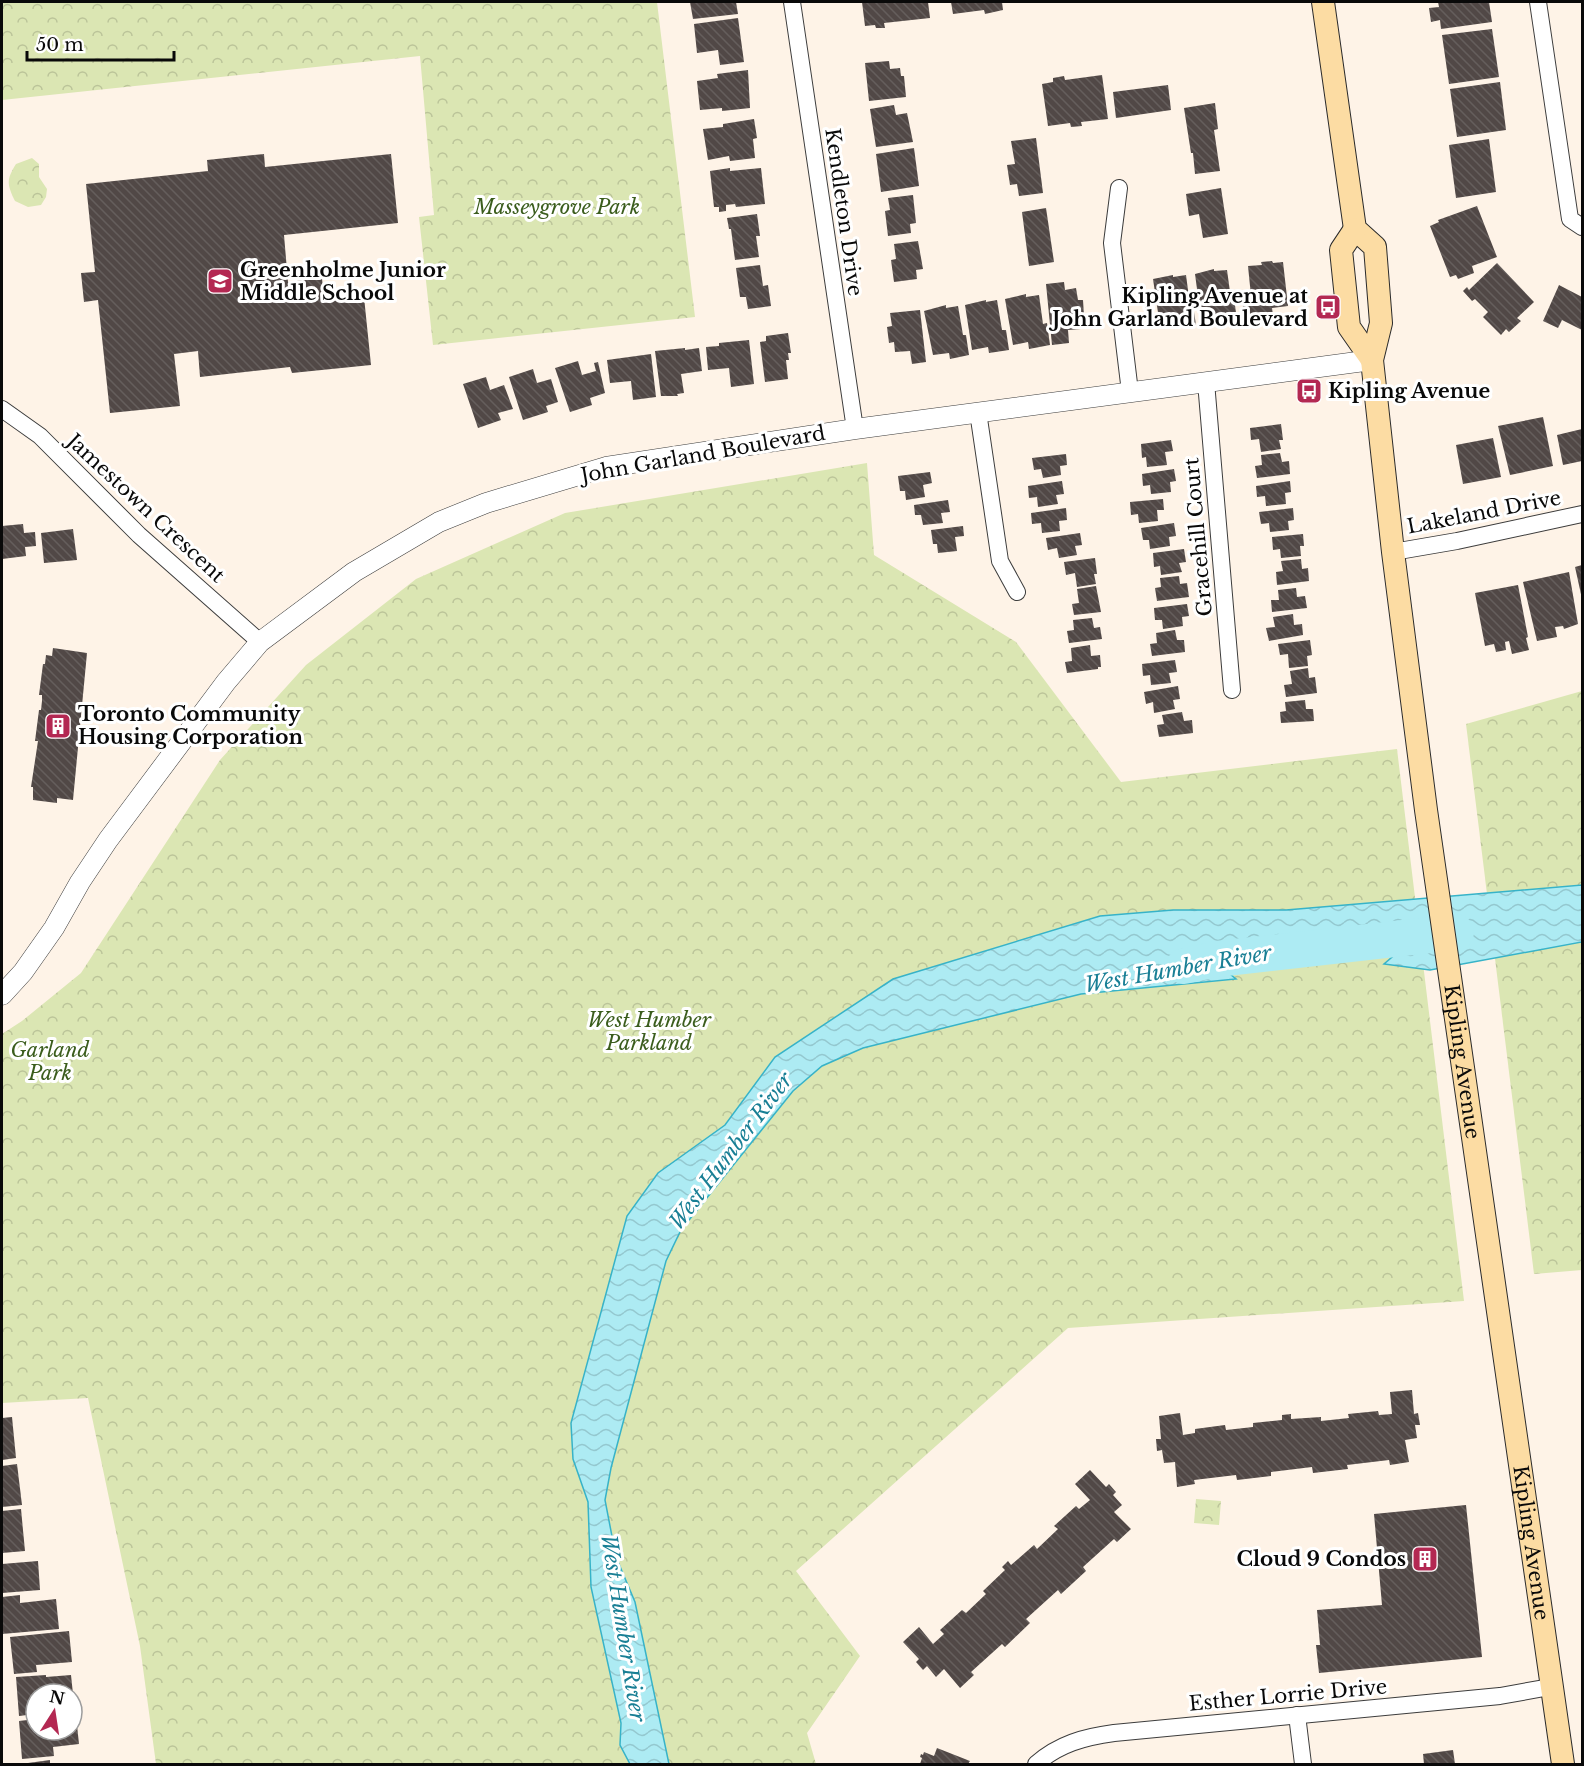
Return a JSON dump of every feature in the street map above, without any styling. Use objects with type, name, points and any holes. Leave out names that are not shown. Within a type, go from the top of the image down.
[{"type":"main road","points":[[1323,2],[1355,229]]},
{"type":"main road","name":"Kipling Avenue","points":[[1372,360],[1350,327],[1341,250],[1355,229],[1375,247],[1381,323],[1372,360],[1393,552],[1426,810],[1550,1687],[1563,1764]]},
{"type":"street","name":"Kendleton Drive","points":[[792,2],[855,429]]},
{"type":"street","points":[[1538,2],[1567,206],[1570,219],[1582,227]]},
{"type":"street","points":[[1119,188],[1112,243],[1130,392]]},
{"type":"street","name":"John Garland Boulevard","points":[[2,995],[23,972],[54,928],[80,882],[108,840],[226,682],[260,642],[354,572],[439,522],[486,503],[606,466],[855,429],[1372,360]]},
{"type":"street","name":"Gracehill Court","points":[[1206,382],[1232,690]]},
{"type":"street","name":"Jamestown Crescent","points":[[2,409],[40,436],[139,535],[260,642]]},
{"type":"street","points":[[978,412],[1000,561],[1017,592]]},
{"type":"street","name":"Lakeland Drive","points":[[1393,552],[1457,541],[1582,514]]},
{"type":"street","name":"Esther Lorrie Drive","points":[[1036,1764],[1055,1750],[1088,1737],[1500,1696],[1550,1687]]},
{"type":"street","points":[[1297,1715],[1304,1764]]},
{"type":"green space","name":"Masseygrove Park","points":[[2,2],[657,2],[695,317],[433,345],[419,217],[434,215],[420,56],[2,100]]},
{"type":"green space","points":[[32,158],[39,164],[39,177],[47,189],[46,197],[41,205],[28,207],[15,201],[9,182],[10,174],[16,164]]},
{"type":"green space","name":"West Humber Parkland","points":[[867,463],[874,555],[1016,642],[1121,782],[1397,749],[1464,1301],[1068,1328],[796,1571],[860,1656],[807,1733],[816,1764],[156,1764],[140,1646],[88,1398],[2,1403],[2,1034],[22,1021],[81,973],[220,760],[306,665],[416,579],[565,513]]},
{"type":"green space","points":[[1582,691],[1582,1270],[1534,1274],[1466,724]]},
{"type":"green space","points":[[1196,1499],[1221,1501],[1219,1525],[1194,1523]]},
{"type":"water","points":[[1582,885],[1582,942],[1430,970],[1384,964],[1412,940],[1384,932],[1273,936],[1233,952],[1225,970],[1236,979],[1081,994],[863,1048],[822,1066],[793,1091],[681,1230],[666,1261],[611,1468],[605,1500],[616,1557],[635,1602],[669,1764],[630,1764],[620,1745],[621,1723],[591,1587],[588,1502],[573,1459],[571,1423],[627,1216],[658,1173],[725,1125],[775,1057],[893,979],[1100,916],[1173,910],[1286,910]]},
{"type":"building","points":[[690,2],[736,2],[738,14],[693,19]]},
{"type":"building","points":[[862,2],[928,2],[930,18],[884,23],[885,28],[876,28],[875,25],[865,26]]},
{"type":"building","points":[[951,2],[1002,2],[1003,10],[985,14],[984,10],[953,14]]},
{"type":"building","points":[[1438,2],[1489,2],[1492,22],[1441,29],[1440,20],[1431,22],[1429,8],[1439,7]]},
{"type":"building","points":[[738,18],[744,62],[720,65],[718,50],[697,53],[694,24]]},
{"type":"building","points":[[1492,29],[1499,77],[1449,84],[1442,35]]},
{"type":"building","points":[[889,61],[890,69],[900,68],[901,76],[904,76],[906,97],[869,101],[865,63]]},
{"type":"building","points":[[748,70],[750,108],[722,111],[722,108],[700,110],[697,81],[718,78],[717,74]]},
{"type":"building","points":[[1102,75],[1108,119],[1081,122],[1082,126],[1071,127],[1070,123],[1048,126],[1042,84],[1053,82],[1053,78],[1064,76],[1065,80]]},
{"type":"building","points":[[1500,82],[1506,130],[1457,137],[1450,89]]},
{"type":"building","points":[[1168,85],[1171,110],[1116,118],[1113,92]]},
{"type":"building","points":[[1215,103],[1218,129],[1214,130],[1220,171],[1195,174],[1184,108]]},
{"type":"building","points":[[894,105],[896,115],[907,113],[913,142],[876,147],[870,109]]},
{"type":"building","points":[[754,119],[757,138],[753,139],[755,158],[730,161],[729,156],[708,160],[703,129],[723,127],[723,124]]},
{"type":"building","points":[[1036,138],[1043,193],[1019,196],[1017,184],[1010,185],[1007,165],[1015,164],[1011,141]]},
{"type":"building","points":[[1489,139],[1496,192],[1456,198],[1449,145]]},
{"type":"building","points":[[914,148],[919,186],[881,192],[876,154]]},
{"type":"building","points":[[264,154],[265,167],[391,154],[398,223],[284,235],[288,282],[322,278],[324,301],[364,297],[371,365],[292,373],[290,367],[200,377],[198,351],[174,354],[180,406],[110,413],[98,300],[84,302],[81,273],[95,272],[86,184],[208,171],[207,160]]},
{"type":"building","points":[[730,168],[730,171],[761,168],[765,204],[736,207],[735,204],[726,205],[726,211],[719,212],[719,207],[714,207],[710,171]]},
{"type":"building","points":[[1221,188],[1228,234],[1203,238],[1199,214],[1189,216],[1186,194]]},
{"type":"building","points":[[913,195],[916,223],[910,224],[911,233],[888,236],[885,211],[890,210],[888,198]]},
{"type":"building","points":[[1477,206],[1497,257],[1472,266],[1474,273],[1458,279],[1456,275],[1450,277],[1430,226],[1439,222],[1438,220]]},
{"type":"building","points":[[1046,208],[1054,262],[1029,266],[1022,212]]},
{"type":"building","points":[[757,214],[760,236],[756,236],[759,257],[735,260],[731,229],[729,229],[727,218]]},
{"type":"building","points":[[918,241],[923,269],[916,270],[917,279],[894,282],[891,260],[896,259],[894,244]]},
{"type":"building","points":[[1272,261],[1273,263],[1283,262],[1288,306],[1272,308],[1273,315],[1244,318],[1242,297],[1251,296],[1248,266],[1262,265],[1261,262]]},
{"type":"building","points":[[1497,263],[1534,302],[1517,318],[1521,321],[1509,332],[1506,329],[1501,335],[1483,317],[1488,312],[1475,299],[1472,301],[1463,291],[1467,287],[1469,290]]},
{"type":"building","points":[[760,265],[763,286],[768,285],[771,306],[748,309],[746,297],[740,297],[736,268]]},
{"type":"building","points":[[1214,269],[1214,271],[1227,270],[1237,320],[1217,322],[1216,317],[1201,319],[1195,274]]},
{"type":"building","points":[[1173,275],[1173,277],[1186,275],[1190,305],[1193,305],[1196,325],[1176,328],[1175,323],[1160,326],[1153,279]]},
{"type":"building","points":[[1064,282],[1065,290],[1076,288],[1078,300],[1083,300],[1084,316],[1080,317],[1081,329],[1068,330],[1069,343],[1052,345],[1046,284]]},
{"type":"building","points":[[1559,285],[1582,297],[1582,330],[1562,320],[1558,328],[1543,321]]},
{"type":"building","points":[[1026,294],[1026,297],[1039,295],[1043,324],[1047,323],[1050,345],[1029,349],[1028,342],[1013,345],[1005,299]]},
{"type":"building","points":[[986,300],[986,302],[997,300],[1002,330],[1006,330],[1009,350],[989,353],[988,347],[972,350],[965,305]]},
{"type":"building","points":[[946,305],[946,308],[958,306],[969,355],[950,359],[949,353],[933,355],[924,311]]},
{"type":"building","points":[[920,310],[926,362],[912,364],[910,351],[895,352],[894,342],[889,343],[887,327],[892,326],[890,313]]},
{"type":"building","points":[[788,333],[791,353],[788,353],[789,360],[786,360],[788,379],[765,382],[760,342],[766,341],[766,336]]},
{"type":"building","points":[[749,340],[754,384],[731,387],[729,368],[708,370],[706,347],[719,346],[719,343]]},
{"type":"building","points":[[685,348],[685,350],[699,348],[702,371],[681,374],[684,393],[677,394],[678,396],[661,396],[655,351]]},
{"type":"building","points":[[651,354],[656,397],[633,400],[631,381],[610,383],[607,360]]},
{"type":"building","points":[[578,361],[582,375],[596,371],[594,363],[598,362],[605,393],[590,398],[592,405],[570,412],[555,368]]},
{"type":"building","points":[[533,369],[537,383],[551,379],[558,402],[546,406],[548,412],[523,420],[509,377]]},
{"type":"building","points":[[486,377],[490,390],[504,385],[513,409],[498,413],[501,420],[478,428],[463,384]]},
{"type":"building","points":[[1543,417],[1553,466],[1510,475],[1498,426]]},
{"type":"building","points":[[1281,424],[1283,440],[1279,440],[1281,449],[1261,452],[1259,439],[1251,440],[1250,428]]},
{"type":"building","points":[[1582,429],[1582,461],[1563,465],[1557,435]]},
{"type":"building","points":[[1493,438],[1501,477],[1463,484],[1456,445]]},
{"type":"building","points":[[1171,440],[1173,451],[1165,452],[1167,465],[1147,467],[1146,457],[1142,458],[1141,444]]},
{"type":"building","points":[[1280,453],[1282,462],[1289,461],[1290,474],[1257,478],[1255,466],[1262,465],[1261,455]]},
{"type":"building","points":[[1066,454],[1067,465],[1060,466],[1061,475],[1043,478],[1041,469],[1034,470],[1032,458]]},
{"type":"building","points":[[1174,469],[1176,481],[1170,482],[1171,492],[1151,494],[1150,485],[1143,486],[1142,474]]},
{"type":"building","points":[[930,472],[932,483],[923,485],[925,497],[906,500],[905,491],[900,491],[898,476]]},
{"type":"building","points":[[1062,481],[1064,494],[1056,495],[1058,504],[1038,507],[1037,497],[1029,498],[1028,486]]},
{"type":"building","points":[[1290,481],[1291,492],[1285,493],[1286,504],[1266,506],[1265,496],[1257,497],[1256,486]]},
{"type":"building","points":[[1163,499],[1164,510],[1157,510],[1158,521],[1139,523],[1138,514],[1131,515],[1130,502]]},
{"type":"building","points":[[948,500],[950,512],[941,513],[943,523],[923,525],[921,515],[915,515],[914,505]]},
{"type":"building","points":[[1066,508],[1067,520],[1059,521],[1060,531],[1042,533],[1041,523],[1032,524],[1031,513]]},
{"type":"building","points":[[1293,508],[1294,520],[1288,521],[1289,530],[1270,532],[1269,523],[1261,524],[1259,512]]},
{"type":"building","points":[[1174,523],[1176,536],[1169,537],[1170,546],[1150,549],[1149,540],[1143,540],[1141,528]]},
{"type":"building","points":[[23,524],[24,533],[35,532],[36,546],[25,547],[26,556],[2,559],[2,526]]},
{"type":"building","points":[[963,526],[964,536],[955,537],[957,551],[938,553],[937,544],[933,544],[931,530]]},
{"type":"building","points":[[73,529],[77,560],[44,563],[41,533]]},
{"type":"building","points":[[1080,533],[1082,545],[1075,546],[1077,555],[1059,558],[1057,548],[1048,550],[1046,538]]},
{"type":"building","points":[[1303,534],[1304,546],[1300,546],[1301,556],[1281,558],[1280,549],[1273,550],[1272,537]]},
{"type":"building","points":[[1184,549],[1186,562],[1179,563],[1182,572],[1161,575],[1160,566],[1154,567],[1153,553]]},
{"type":"building","points":[[1095,558],[1096,584],[1077,587],[1075,573],[1066,575],[1064,562]]},
{"type":"building","points":[[1301,559],[1302,569],[1308,568],[1309,581],[1277,585],[1276,572],[1283,571],[1281,561]]},
{"type":"building","points":[[1582,565],[1582,599],[1575,567]]},
{"type":"building","points":[[1569,572],[1578,624],[1564,629],[1563,626],[1555,627],[1557,637],[1537,641],[1523,582]]},
{"type":"building","points":[[1179,576],[1180,584],[1187,583],[1189,597],[1157,601],[1155,588],[1161,587],[1160,578]]},
{"type":"building","points":[[1518,585],[1529,650],[1512,654],[1509,641],[1505,642],[1506,650],[1496,652],[1494,644],[1485,646],[1475,593]]},
{"type":"building","points":[[1096,586],[1101,612],[1074,615],[1072,604],[1079,603],[1077,589]]},
{"type":"building","points":[[1296,588],[1297,597],[1305,596],[1307,608],[1272,612],[1271,600],[1279,600],[1278,590]]},
{"type":"building","points":[[1187,604],[1189,616],[1182,617],[1183,626],[1163,629],[1162,620],[1155,620],[1154,608]]},
{"type":"building","points":[[1293,614],[1294,625],[1302,624],[1303,635],[1269,641],[1266,628],[1275,627],[1273,617]]},
{"type":"building","points":[[1092,618],[1094,628],[1100,627],[1102,639],[1069,643],[1067,631],[1074,630],[1073,620]]},
{"type":"building","points":[[1175,630],[1177,640],[1184,640],[1185,652],[1152,656],[1150,644],[1157,643],[1156,633]]},
{"type":"building","points":[[1310,640],[1312,655],[1307,656],[1308,666],[1289,668],[1288,654],[1280,655],[1278,644]]},
{"type":"building","points":[[1090,645],[1091,656],[1100,655],[1101,667],[1067,673],[1065,662],[1072,661],[1071,648]]},
{"type":"building","name":"Toronto Community Housing Corporation","points":[[53,648],[87,653],[73,800],[57,798],[57,803],[33,800],[33,787],[31,787],[38,741],[35,741],[42,701],[42,695],[39,695],[43,664],[45,664],[46,655],[52,656]]},
{"type":"building","points":[[1175,660],[1177,672],[1169,673],[1171,683],[1151,685],[1150,675],[1143,676],[1142,664]]},
{"type":"building","points":[[1308,668],[1309,678],[1315,677],[1317,693],[1286,697],[1284,685],[1292,684],[1290,671]]},
{"type":"building","points":[[1178,686],[1180,699],[1173,700],[1175,709],[1154,713],[1153,702],[1146,704],[1144,692]]},
{"type":"building","points":[[1305,700],[1306,709],[1313,709],[1314,721],[1281,723],[1280,712],[1286,711],[1285,702]]},
{"type":"building","points":[[1182,712],[1184,721],[1192,720],[1193,733],[1159,737],[1157,725],[1164,724],[1162,715]]},
{"type":"building","points":[[1412,1390],[1414,1414],[1418,1413],[1420,1425],[1415,1425],[1417,1438],[1405,1440],[1409,1462],[1390,1465],[1389,1460],[1347,1465],[1348,1469],[1313,1473],[1312,1467],[1271,1472],[1271,1476],[1237,1480],[1236,1475],[1194,1480],[1195,1484],[1177,1487],[1175,1462],[1164,1463],[1162,1450],[1157,1451],[1156,1439],[1161,1439],[1159,1416],[1180,1413],[1183,1435],[1195,1433],[1195,1429],[1225,1425],[1226,1430],[1253,1427],[1253,1423],[1282,1420],[1282,1415],[1291,1414],[1291,1419],[1321,1417],[1321,1421],[1349,1418],[1348,1414],[1378,1411],[1379,1415],[1392,1414],[1390,1392]]},
{"type":"building","points":[[12,1417],[16,1458],[2,1460],[2,1418]]},
{"type":"building","points":[[17,1464],[22,1505],[2,1507],[2,1466]]},
{"type":"building","points":[[1090,1470],[1106,1487],[1109,1484],[1116,1492],[1113,1495],[1122,1505],[1114,1512],[1131,1529],[1117,1542],[1114,1539],[1083,1567],[1086,1571],[1061,1594],[1058,1590],[1026,1619],[1030,1623],[1005,1647],[1002,1644],[971,1672],[974,1675],[960,1688],[944,1669],[936,1677],[927,1666],[923,1670],[916,1662],[919,1659],[903,1642],[919,1627],[933,1644],[944,1634],[940,1630],[962,1610],[966,1613],[986,1594],[983,1591],[1005,1570],[1002,1567],[1008,1561],[1011,1565],[1034,1545],[1037,1549],[1058,1529],[1054,1526],[1076,1506],[1079,1509],[1090,1500],[1075,1484]]},
{"type":"building","name":"Cloud 9 Condos","points":[[1466,1505],[1482,1657],[1319,1673],[1316,1645],[1320,1645],[1317,1610],[1382,1605],[1374,1514]]},
{"type":"building","points":[[21,1509],[25,1551],[2,1553],[2,1511]]},
{"type":"building","points":[[38,1561],[40,1590],[2,1593],[2,1564]]},
{"type":"building","points":[[20,1595],[20,1603],[56,1599],[59,1629],[2,1634],[2,1597]]},
{"type":"building","points":[[69,1631],[72,1662],[36,1665],[37,1672],[14,1674],[10,1637]]},
{"type":"building","points":[[71,1675],[72,1682],[24,1682],[24,1715],[19,1716],[16,1677]]},
{"type":"building","points":[[24,1720],[24,1742],[79,1742],[79,1744],[53,1747],[54,1756],[22,1759],[19,1721]]},
{"type":"building","points":[[937,1748],[970,1761],[968,1764],[920,1764],[921,1754],[923,1755],[924,1752],[934,1756]]},
{"type":"building","points":[[1453,1750],[1455,1764],[1424,1764],[1423,1754]]},
{"type":"building","points":[[50,1760],[50,1764],[28,1764],[28,1763]]},
{"type":"waterway","name":"West Humber River","points":[[1184,966],[1217,959],[1456,932]]},
{"type":"place","name":"Greenholme Junior Middle School","points":[[220,281]]},
{"type":"place","name":"Kipling Avenue at John Garland Boulevard","points":[[1328,307]]},
{"type":"place","name":"Kipling Avenue","points":[[1309,391]]},
{"type":"place","name":"Toronto Community Housing Corporation","points":[[58,726]]},
{"type":"place","name":"Cloud 9 Condos","points":[[1425,1559]]},
{"type":"park label","name":"Garland Park","points":[[50,1062]]}]
